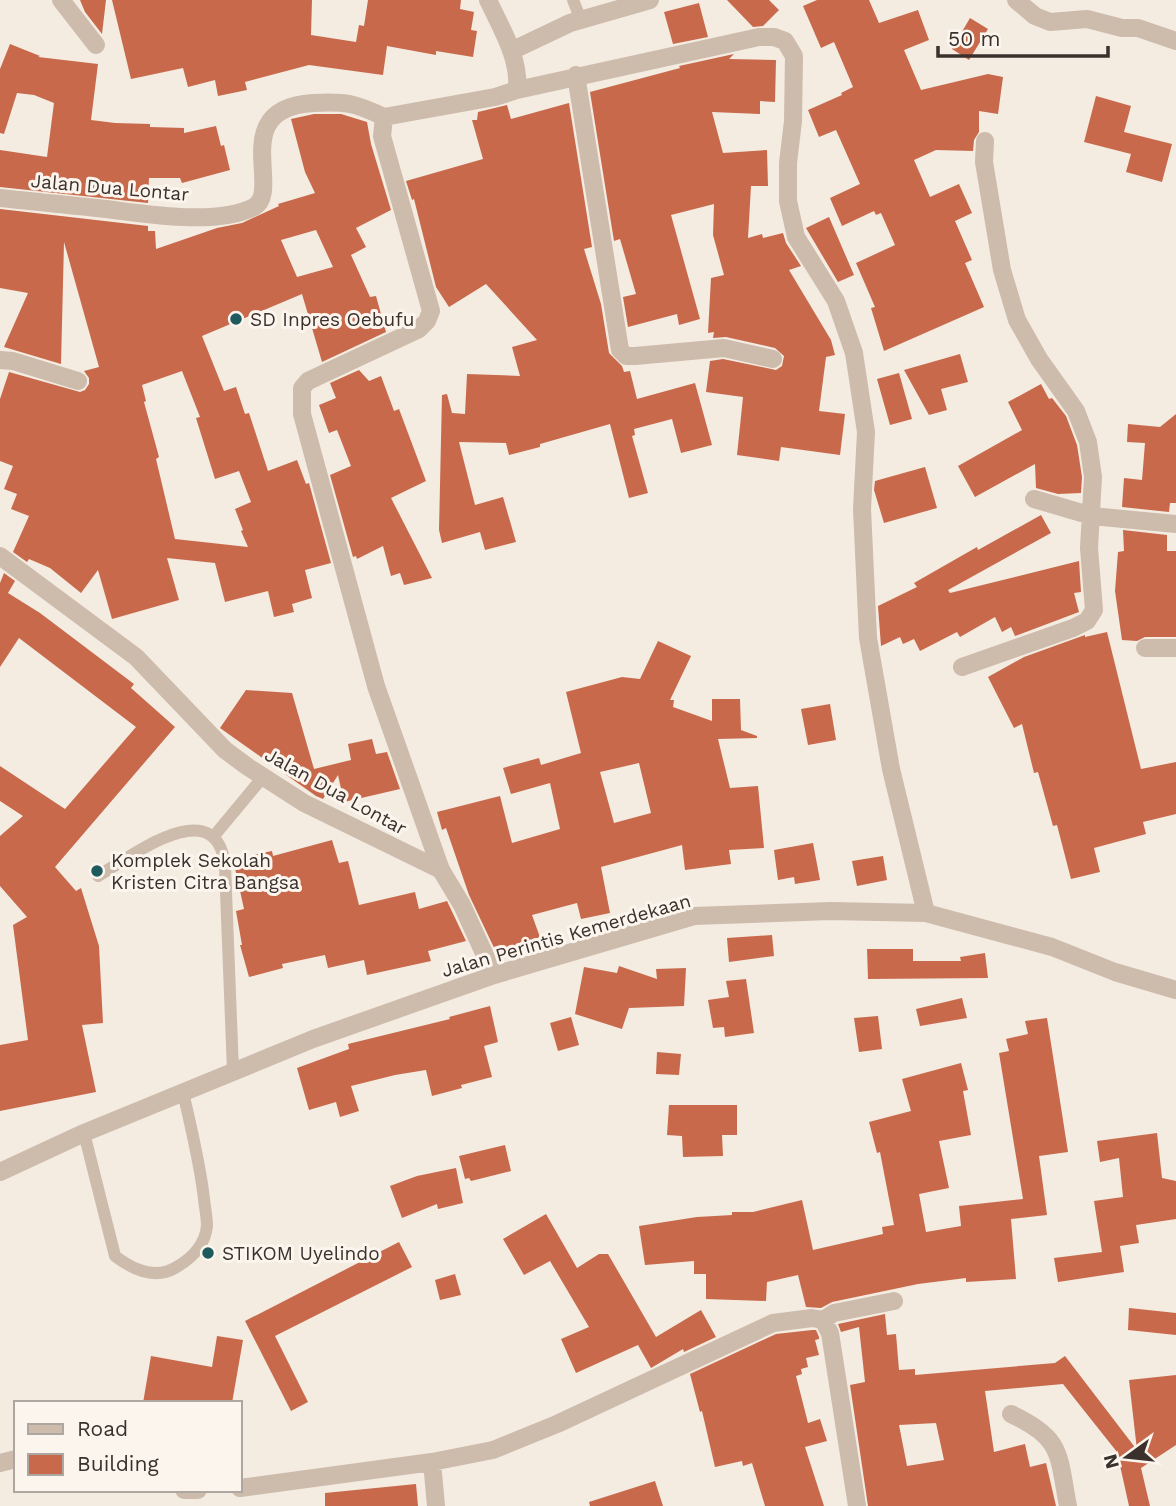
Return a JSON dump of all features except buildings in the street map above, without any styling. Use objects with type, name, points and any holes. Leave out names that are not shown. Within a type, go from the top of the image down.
[{"type":"street","points":[[61,0],[96,45]]},
{"type":"street","points":[[488,0],[517,68],[517,90]]},
{"type":"street","points":[[511,51],[581,20],[650,0]]},
{"type":"street","points":[[1016,0],[1035,16],[1050,22],[1087,19],[1122,28],[1138,28],[1176,41]]},
{"type":"street","points":[[494,975],[462,905],[441,870],[376,686],[302,414],[302,388],[308,381],[419,329],[431,312],[382,136],[384,117],[495,97],[576,75],[760,37],[774,37],[785,41],[794,56],[788,201],[796,237],[836,301],[854,353],[866,432],[862,509],[868,638],[891,769],[926,914]]},
{"type":"street","points":[[576,75],[620,350],[626,356],[635,356],[724,348],[773,359]]},
{"type":"street","name":"Jalan Dua Lontar","points":[[0,198],[186,218],[231,214],[254,207],[260,202],[263,187],[263,139],[267,124],[284,110],[301,104],[339,102],[356,104],[384,117]]},
{"type":"street","points":[[962,667],[1087,621],[1094,610],[1089,548],[1093,477],[1088,442],[1076,411],[1039,359],[1017,320],[1002,271],[984,162],[985,141]]},
{"type":"street","points":[[0,360],[13,361],[78,381]]},
{"type":"street","points":[[1034,499],[1092,516],[1176,524]]},
{"type":"street","name":"Jalan Dua Lontar","points":[[0,556],[136,657],[225,750],[304,803],[441,870]]},
{"type":"street","points":[[1145,648],[1176,648]]},
{"type":"street","name":"Jalan Perintis Kemerdekaan","points":[[0,1172],[83,1133],[313,1039],[494,975],[694,916],[831,911],[926,914],[1052,947],[1115,972],[1176,990]]},
{"type":"street","points":[[242,1488],[432,1462],[493,1450],[557,1424],[773,1323],[812,1318],[823,1320],[834,1312],[894,1301]]},
{"type":"street","points":[[823,1320],[830,1333],[857,1506]]},
{"type":"street","points":[[1011,1414],[1032,1424],[1050,1439],[1059,1458],[1068,1506]]},
{"type":"street","points":[[432,1462],[436,1506]]},
{"type":"lane","points":[[573,0],[581,20]]},
{"type":"lane","points":[[214,836],[263,777]]},
{"type":"lane","points":[[98,876],[174,834],[197,831],[214,836]]},
{"type":"lane","points":[[214,836],[224,860],[233,1071]]},
{"type":"lane","points":[[83,1133],[115,1256],[131,1268],[150,1273],[170,1271],[188,1261],[200,1246],[207,1227],[200,1167],[183,1092]]},
{"type":"place","name":"SD Inpres Oebufu","points":[[236,319]]},
{"type":"place","name":"Komplek Sekolah Kristen Citra Bangsa","points":[[97,871]]},
{"type":"place","name":"STIKOM Uyelindo","points":[[208,1253]]}]
